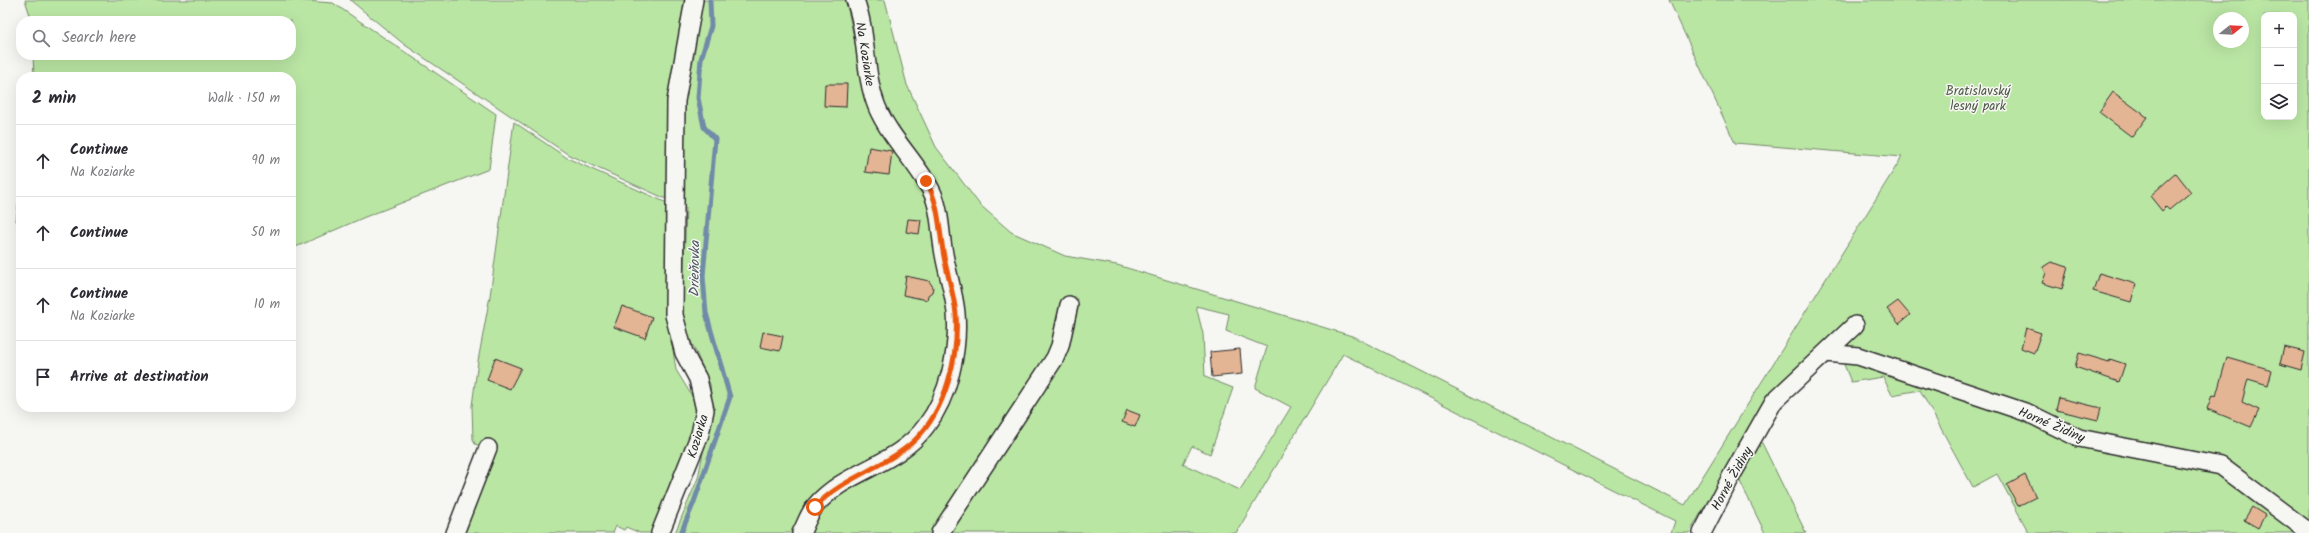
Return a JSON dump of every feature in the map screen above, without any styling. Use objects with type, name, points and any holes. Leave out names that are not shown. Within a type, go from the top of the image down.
[{"type":"street","name":"Koziarka","points":[[660,533],[700,434],[705,410],[698,379],[684,353],[674,315],[676,101],[694,0]]},
{"type":"street","name":"Na Koziarke","points":[[801,533],[815,507],[835,488],[896,455],[916,439],[927,425],[943,399],[953,357],[955,338],[956,313],[946,267],[938,210],[932,192],[896,141],[877,106],[864,57],[862,28],[855,0]]},
{"type":"street","points":[[940,533],[1049,368],[1060,346],[1069,306]]},
{"type":"street","name":"Horné Židiny","points":[[1702,533],[1733,473],[1774,401],[1855,325]]},
{"type":"street","name":"Horné Židiny","points":[[1826,353],[1858,356],[2028,413],[2079,438],[2221,466],[2309,532]]},
{"type":"street","points":[[455,533],[488,448]]},
{"type":"green space","points":[[25,0],[292,0],[333,3],[496,114],[489,169],[365,217],[296,247],[296,72],[34,72],[33,60],[296,60],[296,16],[30,16]]},
{"type":"green space","name":"Bratislavský lesný park","points":[[350,0],[846,0],[863,81],[906,166],[928,204],[937,210],[885,123],[855,0],[885,0],[907,85],[936,147],[980,205],[1011,232],[1065,256],[1117,265],[1352,336],[1685,505],[1902,157],[1735,143],[1669,0],[2309,0],[2309,533],[2029,533],[1997,474],[1973,487],[1920,390],[1892,395],[1883,377],[1851,382],[1843,362],[1831,361],[1779,407],[1761,441],[1806,533],[1765,533],[1731,463],[1689,533],[1671,533],[1675,521],[1343,354],[1236,533],[675,533],[698,478],[712,408],[710,384],[682,321],[686,208],[569,155],[405,45]],"holes":[[[1196,306],[1229,314],[1226,331],[1267,347],[1255,388],[1291,407],[1240,490],[1183,464],[1192,446],[1210,454],[1233,388],[1205,377],[1203,334]]]},
{"type":"green space","points":[[514,122],[567,158],[669,204],[669,324],[676,370],[700,409],[653,533],[640,533],[626,527],[624,530],[616,526],[613,533],[465,533],[495,451],[475,444],[473,439],[472,406],[478,361],[490,296]]},
{"type":"building","points":[[825,84],[847,84],[846,107],[824,106]]},
{"type":"building","points":[[2113,92],[2147,117],[2132,137],[2099,112]]},
{"type":"building","points":[[869,147],[892,151],[889,175],[865,172]]},
{"type":"building","points":[[2176,173],[2191,192],[2169,210],[2166,207],[2162,211],[2150,196]]},
{"type":"building","points":[[908,219],[921,220],[919,234],[906,232]]},
{"type":"building","points":[[2051,262],[2068,267],[2062,289],[2042,283],[2046,273],[2043,267]]},
{"type":"building","points":[[2099,273],[2136,284],[2131,302],[2093,291]]},
{"type":"building","points":[[906,276],[929,281],[933,287],[927,300],[903,295]]},
{"type":"building","points":[[1898,301],[1910,315],[1899,324],[1887,309]]},
{"type":"building","points":[[622,306],[652,317],[645,338],[614,327]]},
{"type":"building","points":[[2026,328],[2041,333],[2034,353],[2021,348]]},
{"type":"building","points":[[763,332],[783,336],[780,351],[760,347]]},
{"type":"building","points":[[2284,347],[2305,352],[2301,370],[2280,364]]},
{"type":"building","points":[[1240,349],[1242,374],[1212,377],[1210,352]]},
{"type":"building","points":[[2079,353],[2109,362],[2110,359],[2125,364],[2119,382],[2075,367]]},
{"type":"building","points":[[2227,357],[2272,370],[2268,385],[2248,379],[2242,402],[2259,410],[2251,427],[2207,409],[2212,395],[2216,396]]},
{"type":"building","points":[[495,358],[521,368],[510,389],[487,380]]},
{"type":"building","points":[[2059,398],[2101,408],[2098,420],[2056,410]]},
{"type":"building","points":[[1127,410],[1140,415],[1135,427],[1122,422]]},
{"type":"building","points":[[2025,475],[2036,497],[2018,506],[2007,485]]},
{"type":"building","points":[[2252,507],[2265,515],[2258,528],[2244,520]]},
{"type":"waterway","name":"Drieňovka","points":[[681,533],[694,502],[730,397],[706,313],[703,276],[715,139],[704,127],[698,98],[701,59],[711,26],[710,0]]},
{"type":"route","points":[[815,507],[835,488],[896,455],[916,439],[927,425],[943,399],[953,357],[956,313],[946,267],[938,210],[932,192],[926,181]]}]
